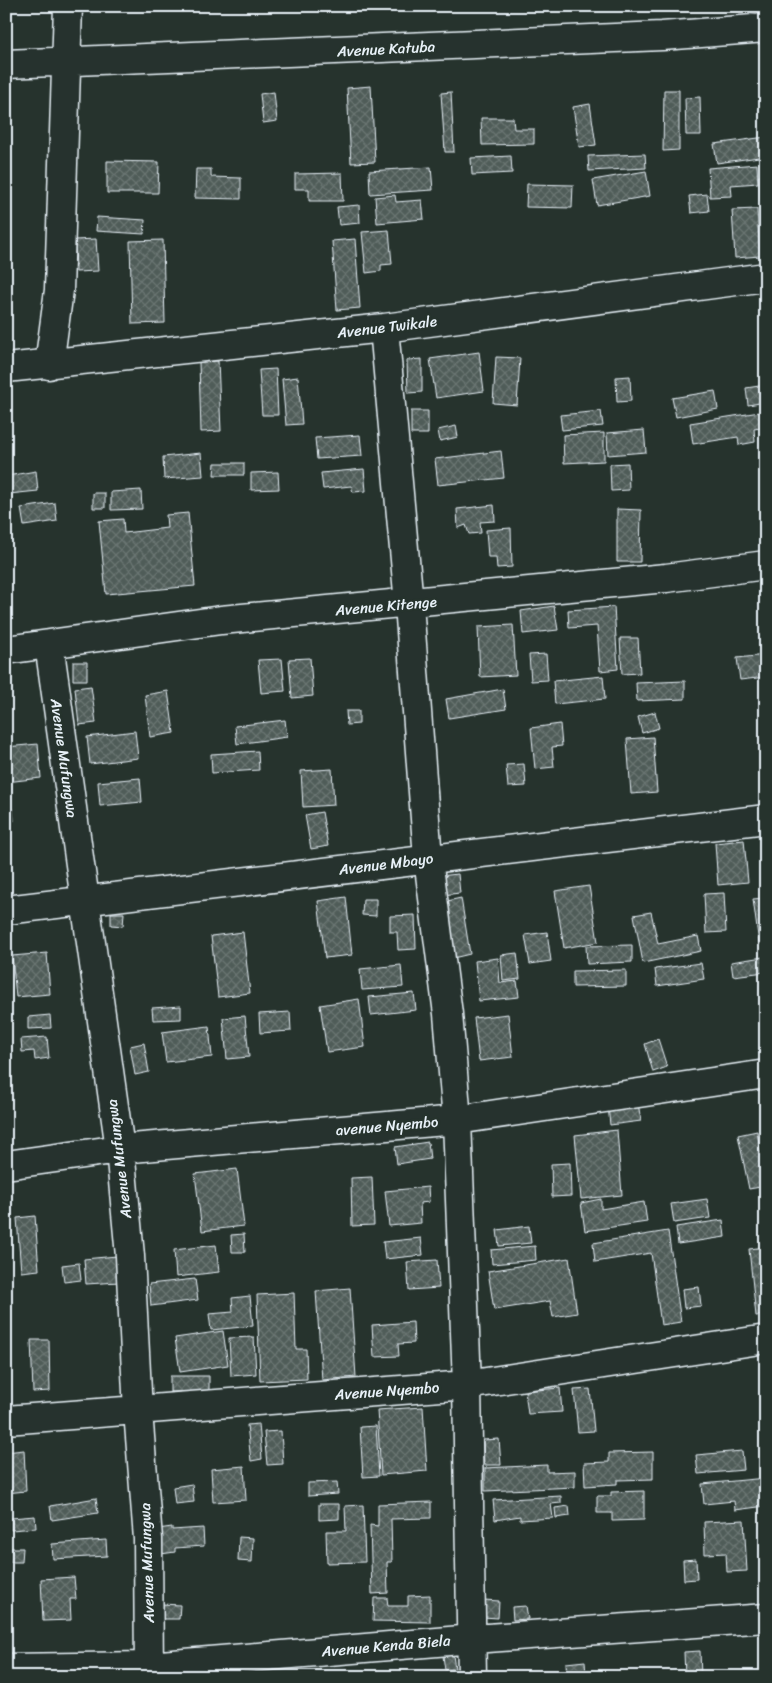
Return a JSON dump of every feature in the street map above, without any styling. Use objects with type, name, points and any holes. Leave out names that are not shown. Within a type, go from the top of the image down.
[{"type":"street","points":[[49,365],[59,290],[68,6]]},
{"type":"street","name":"Avenue Katuba","points":[[6,64],[67,63],[643,37],[766,28]]},
{"type":"street","name":"Avenue Twikale","points":[[6,368],[49,365],[384,328],[766,277]]},
{"type":"street","points":[[384,328],[409,604],[428,859],[448,1014],[457,1120],[467,1385],[473,1639],[472,1677]]},
{"type":"street","name":"Avenue Kitenge","points":[[6,650],[221,620],[409,604],[766,565]]},
{"type":"street","name":"Avenue Mufungwa","points":[[49,644],[120,1149],[130,1256],[138,1411],[148,1539],[149,1671]]},
{"type":"street","name":"Avenue Mbayo","points":[[6,910],[766,819]]},
{"type":"street","name":"avenue Nyembo","points":[[6,1165],[120,1149],[457,1120],[766,1074]]},
{"type":"street","name":"Avenue Nyembo","points":[[6,1420],[467,1385],[766,1340]]},
{"type":"street","name":"Avenue Kenda Biela","points":[[6,1668],[149,1671],[473,1639],[766,1618]]},
{"type":"building","points":[[371,86],[375,162],[351,163],[347,88]]},
{"type":"building","points":[[664,90],[679,90],[679,150],[663,151]]},
{"type":"building","points":[[274,92],[277,121],[263,123],[260,94]]},
{"type":"building","points":[[451,92],[454,152],[445,152],[441,93]]},
{"type":"building","points":[[700,97],[701,135],[686,135],[685,98]]},
{"type":"building","points":[[590,104],[596,145],[579,147],[573,107]]},
{"type":"building","points":[[481,118],[513,118],[514,129],[534,129],[534,144],[482,145]]},
{"type":"building","points":[[766,137],[766,156],[717,163],[714,144]]},
{"type":"building","points":[[645,154],[646,168],[589,171],[588,156]]},
{"type":"building","points":[[511,156],[512,173],[472,175],[471,158]]},
{"type":"building","points":[[107,161],[159,162],[158,193],[107,193]]},
{"type":"building","points":[[757,164],[758,183],[731,185],[732,196],[710,197],[708,168]]},
{"type":"building","points":[[431,167],[433,190],[370,194],[369,171]]},
{"type":"building","points":[[196,169],[211,169],[211,177],[241,178],[241,199],[195,198]]},
{"type":"building","points":[[646,171],[650,196],[597,205],[593,180]]},
{"type":"building","points":[[342,173],[343,201],[309,201],[309,189],[295,189],[295,174]]},
{"type":"building","points":[[759,176],[766,176],[766,201],[760,201]]},
{"type":"building","points":[[527,184],[573,185],[572,208],[526,207]]},
{"type":"building","points":[[707,194],[709,211],[691,213],[689,196]]},
{"type":"building","points":[[395,195],[396,202],[422,200],[424,219],[377,223],[375,197]]},
{"type":"building","points":[[359,205],[360,223],[339,225],[337,207]]},
{"type":"building","points":[[757,209],[760,256],[735,258],[732,210]]},
{"type":"building","points":[[97,217],[145,220],[144,234],[96,231]]},
{"type":"building","points":[[389,230],[392,264],[381,265],[381,271],[366,273],[362,232]]},
{"type":"building","points":[[96,239],[98,271],[76,272],[75,240]]},
{"type":"building","points":[[355,239],[360,308],[337,310],[332,241]]},
{"type":"building","points":[[163,240],[165,323],[132,324],[130,241]]},
{"type":"building","points":[[479,352],[484,391],[436,398],[430,359]]},
{"type":"building","points":[[496,357],[520,358],[517,405],[493,403]]},
{"type":"building","points":[[422,359],[422,392],[408,393],[407,360]]},
{"type":"building","points":[[218,361],[221,431],[201,432],[199,362]]},
{"type":"building","points":[[276,369],[278,415],[262,415],[259,370]]},
{"type":"building","points":[[630,376],[631,401],[617,402],[616,377]]},
{"type":"building","points":[[298,377],[302,424],[286,425],[282,379]]},
{"type":"building","points":[[766,385],[766,402],[748,405],[746,388]]},
{"type":"building","points":[[715,391],[718,409],[676,417],[672,398]]},
{"type":"building","points":[[411,411],[428,411],[428,434],[411,434]]},
{"type":"building","points":[[601,411],[603,426],[562,430],[560,415]]},
{"type":"building","points":[[766,411],[766,427],[754,429],[755,442],[739,445],[738,437],[693,444],[690,423]]},
{"type":"building","points":[[456,426],[458,437],[440,441],[438,430]]},
{"type":"building","points":[[644,430],[646,452],[608,455],[607,433]]},
{"type":"building","points":[[604,433],[604,461],[564,463],[563,435]]},
{"type":"building","points":[[360,435],[362,456],[317,459],[315,438]]},
{"type":"building","points":[[501,451],[504,478],[438,485],[435,459]]},
{"type":"building","points":[[201,453],[203,476],[164,479],[163,457]]},
{"type":"building","points":[[215,463],[244,463],[244,475],[214,475]]},
{"type":"building","points":[[628,463],[629,490],[611,491],[610,464]]},
{"type":"building","points":[[364,469],[366,491],[353,492],[351,486],[323,489],[321,473]]},
{"type":"building","points":[[36,471],[38,491],[9,494],[7,476]]},
{"type":"building","points":[[278,472],[279,489],[251,490],[251,473]]},
{"type":"building","points":[[141,490],[142,509],[111,510],[111,492]]},
{"type":"building","points":[[93,493],[105,493],[105,508],[93,508]]},
{"type":"building","points":[[55,503],[57,521],[24,526],[21,508]]},
{"type":"building","points":[[494,505],[495,521],[480,522],[481,533],[469,534],[466,525],[458,528],[457,509]]},
{"type":"building","points":[[617,509],[641,510],[640,562],[617,562]]},
{"type":"building","points":[[188,513],[195,586],[106,594],[99,521],[123,519],[124,533],[167,528],[166,515]]},
{"type":"building","points":[[511,528],[512,567],[497,568],[496,557],[488,557],[486,530]]},
{"type":"building","points":[[554,606],[558,630],[523,634],[521,611]]},
{"type":"building","points":[[614,607],[618,669],[600,671],[597,626],[569,628],[568,610]]},
{"type":"building","points":[[513,625],[516,675],[480,677],[478,627]]},
{"type":"building","points":[[620,638],[638,638],[640,673],[622,674]]},
{"type":"building","points":[[546,654],[548,680],[531,681],[529,655]]},
{"type":"building","points":[[766,655],[766,677],[740,680],[737,658]]},
{"type":"building","points":[[310,658],[313,696],[292,698],[289,659]]},
{"type":"building","points":[[282,659],[285,691],[261,693],[258,660]]},
{"type":"building","points":[[73,662],[87,662],[87,680],[73,680]]},
{"type":"building","points":[[603,676],[605,699],[555,704],[553,681]]},
{"type":"building","points":[[685,681],[685,699],[637,701],[636,683]]},
{"type":"building","points":[[91,686],[96,723],[79,725],[75,688]]},
{"type":"building","points":[[503,689],[506,709],[449,718],[446,699]]},
{"type":"building","points":[[168,691],[174,733],[150,737],[145,695]]},
{"type":"building","points":[[346,711],[359,711],[359,724],[347,725]]},
{"type":"building","points":[[655,712],[659,728],[642,733],[638,717]]},
{"type":"building","points":[[285,720],[287,737],[237,744],[235,726]]},
{"type":"building","points":[[560,724],[562,746],[552,747],[554,767],[535,769],[531,728]]},
{"type":"building","points":[[135,731],[138,758],[90,764],[87,737]]},
{"type":"building","points":[[653,737],[657,792],[631,794],[627,739]]},
{"type":"building","points":[[38,744],[41,778],[6,782],[6,747]]},
{"type":"building","points":[[258,751],[259,770],[212,773],[211,754]]},
{"type":"building","points":[[524,764],[526,786],[508,787],[506,765]]},
{"type":"building","points":[[332,769],[334,805],[303,807],[301,771]]},
{"type":"building","points":[[140,778],[142,802],[100,806],[98,782]]},
{"type":"building","points":[[13,809],[14,821],[6,821],[6,810]]},
{"type":"building","points":[[322,812],[328,846],[311,849],[305,815]]},
{"type":"building","points":[[744,840],[748,882],[718,885],[715,843]]},
{"type":"building","points":[[458,874],[460,893],[442,895],[440,876]]},
{"type":"building","points":[[589,886],[598,942],[564,948],[555,891]]},
{"type":"building","points":[[724,893],[726,932],[706,933],[704,894]]},
{"type":"building","points":[[346,897],[352,955],[325,958],[318,901]]},
{"type":"building","points":[[461,898],[470,954],[453,958],[443,902]]},
{"type":"building","points":[[766,898],[766,943],[759,944],[753,899]]},
{"type":"building","points":[[363,899],[376,899],[376,916],[362,915]]},
{"type":"building","points":[[651,912],[658,944],[698,936],[701,951],[643,963],[634,915]]},
{"type":"building","points":[[111,913],[124,913],[123,926],[111,925]]},
{"type":"building","points":[[415,915],[416,949],[398,950],[397,932],[390,932],[390,916]]},
{"type":"building","points":[[243,932],[250,993],[218,997],[211,936]]},
{"type":"building","points":[[547,932],[551,961],[530,964],[525,935]]},
{"type":"building","points":[[632,945],[632,962],[587,964],[586,946]]},
{"type":"building","points":[[47,953],[50,994],[16,997],[12,956]]},
{"type":"building","points":[[517,953],[520,979],[503,981],[501,955]]},
{"type":"building","points":[[763,957],[765,972],[733,976],[731,962]]},
{"type":"building","points":[[498,958],[500,983],[517,981],[519,997],[479,1001],[475,961]]},
{"type":"building","points":[[701,963],[704,979],[657,986],[655,969]]},
{"type":"building","points":[[401,965],[403,987],[362,990],[360,969]]},
{"type":"building","points":[[626,970],[626,986],[573,987],[573,971]]},
{"type":"building","points":[[414,993],[416,1010],[371,1015],[369,997]]},
{"type":"building","points":[[359,999],[365,1047],[327,1052],[320,1005]]},
{"type":"building","points":[[181,1006],[181,1019],[153,1020],[152,1008]]},
{"type":"building","points":[[290,1012],[291,1031],[260,1033],[259,1014]]},
{"type":"building","points":[[508,1014],[513,1057],[479,1061],[474,1018]]},
{"type":"building","points":[[50,1015],[51,1028],[28,1029],[28,1017]]},
{"type":"building","points":[[245,1016],[249,1057],[227,1059],[223,1018]]},
{"type":"building","points":[[209,1026],[212,1057],[166,1062],[162,1032]]},
{"type":"building","points":[[47,1037],[49,1058],[35,1060],[34,1051],[22,1052],[21,1039]]},
{"type":"building","points":[[658,1039],[667,1067],[653,1072],[645,1044]]},
{"type":"building","points":[[144,1043],[149,1072],[135,1075],[130,1046]]},
{"type":"building","points":[[638,1103],[641,1121],[610,1125],[608,1106]]},
{"type":"building","points":[[617,1130],[622,1195],[581,1199],[575,1135]]},
{"type":"building","points":[[757,1131],[766,1186],[749,1189],[738,1135]]},
{"type":"building","points":[[428,1142],[430,1159],[397,1164],[395,1147]]},
{"type":"building","points":[[570,1163],[571,1196],[552,1197],[551,1164]]},
{"type":"building","points":[[237,1169],[244,1226],[202,1231],[195,1174]]},
{"type":"building","points":[[372,1177],[374,1225],[352,1226],[351,1178]]},
{"type":"building","points":[[428,1187],[429,1202],[420,1203],[421,1223],[389,1226],[385,1191]]},
{"type":"building","points":[[601,1199],[601,1209],[644,1202],[647,1222],[585,1231],[581,1203]]},
{"type":"building","points":[[707,1199],[710,1218],[674,1223],[671,1204]]},
{"type":"building","points":[[761,1205],[766,1205],[766,1236]]},
{"type":"building","points":[[35,1216],[39,1270],[21,1272],[17,1218]]},
{"type":"building","points":[[723,1220],[725,1237],[678,1244],[676,1227]]},
{"type":"building","points":[[529,1226],[531,1243],[499,1246],[497,1230]]},
{"type":"building","points":[[668,1231],[681,1322],[661,1325],[651,1253],[595,1262],[593,1243]]},
{"type":"building","points":[[244,1234],[245,1252],[232,1252],[231,1235]]},
{"type":"building","points":[[421,1238],[423,1255],[385,1259],[383,1242]]},
{"type":"building","points":[[216,1245],[219,1272],[176,1277],[174,1250]]},
{"type":"building","points":[[535,1246],[536,1260],[492,1264],[491,1250]]},
{"type":"building","points":[[766,1247],[766,1315],[756,1316],[749,1249]]},
{"type":"building","points":[[117,1256],[119,1282],[86,1284],[84,1259]]},
{"type":"building","points":[[569,1258],[577,1313],[553,1317],[550,1301],[494,1310],[488,1271]]},
{"type":"building","points":[[437,1260],[439,1288],[409,1290],[407,1262]]},
{"type":"building","points":[[79,1263],[81,1280],[64,1282],[62,1265]]},
{"type":"building","points":[[195,1279],[198,1300],[151,1306],[149,1284]]},
{"type":"building","points":[[699,1287],[701,1306],[684,1308],[682,1289]]},
{"type":"building","points":[[350,1288],[356,1377],[322,1380],[316,1291]]},
{"type":"building","points":[[294,1293],[296,1349],[306,1349],[307,1379],[260,1381],[257,1295]]},
{"type":"building","points":[[250,1296],[253,1326],[211,1330],[209,1314],[233,1312],[232,1298]]},
{"type":"building","points":[[413,1322],[414,1343],[398,1344],[399,1356],[374,1357],[372,1325]]},
{"type":"building","points":[[223,1331],[228,1365],[180,1372],[175,1338]]},
{"type":"building","points":[[254,1337],[256,1374],[231,1376],[229,1338]]},
{"type":"building","points":[[31,1340],[49,1340],[50,1391],[33,1392]]},
{"type":"building","points":[[170,1376],[209,1376],[209,1391],[170,1392]]},
{"type":"building","points":[[560,1388],[562,1412],[528,1414],[525,1391]]},
{"type":"building","points":[[590,1389],[594,1431],[578,1432],[574,1390]]},
{"type":"building","points":[[423,1407],[427,1471],[381,1475],[377,1410]]},
{"type":"building","points":[[259,1424],[262,1459],[251,1461],[247,1425]]},
{"type":"building","points":[[376,1426],[379,1476],[363,1477],[360,1427]]},
{"type":"building","points":[[281,1431],[283,1464],[267,1465],[264,1432]]},
{"type":"building","points":[[499,1439],[501,1465],[484,1465],[483,1440]]},
{"type":"building","points":[[24,1450],[26,1491],[6,1493],[6,1452]]},
{"type":"building","points":[[742,1451],[744,1470],[698,1474],[696,1455]]},
{"type":"building","points":[[653,1452],[653,1479],[617,1480],[617,1484],[585,1486],[584,1463],[609,1462],[609,1453]]},
{"type":"building","points":[[547,1465],[547,1472],[575,1471],[575,1487],[485,1491],[485,1468]]},
{"type":"building","points":[[244,1466],[246,1500],[213,1502],[211,1469]]},
{"type":"building","points":[[766,1478],[766,1506],[735,1510],[734,1501],[704,1504],[702,1484]]},
{"type":"building","points":[[337,1482],[338,1494],[308,1496],[308,1483]]},
{"type":"building","points":[[192,1484],[194,1502],[175,1504],[173,1487]]},
{"type":"building","points":[[644,1491],[644,1520],[612,1521],[612,1513],[597,1513],[597,1496],[611,1496],[611,1492]]},
{"type":"building","points":[[561,1496],[561,1503],[551,1504],[553,1518],[520,1520],[520,1516],[495,1520],[493,1500]]},
{"type":"building","points":[[96,1498],[98,1513],[52,1520],[50,1506]]},
{"type":"building","points":[[431,1502],[431,1518],[391,1519],[392,1562],[387,1562],[388,1593],[372,1594],[370,1525],[378,1526],[378,1504]]},
{"type":"building","points":[[319,1504],[339,1504],[339,1519],[319,1520]]},
{"type":"building","points":[[363,1505],[365,1562],[327,1563],[326,1531],[346,1531],[345,1506]]},
{"type":"building","points":[[569,1506],[570,1516],[556,1518],[555,1508]]},
{"type":"building","points":[[35,1516],[36,1528],[11,1530],[11,1518]]},
{"type":"building","points":[[744,1520],[747,1571],[727,1572],[726,1553],[705,1554],[704,1522]]},
{"type":"building","points":[[172,1527],[172,1530],[203,1528],[204,1546],[175,1548],[175,1552],[161,1554],[158,1529]]},
{"type":"building","points":[[239,1537],[253,1538],[252,1562],[238,1561]]},
{"type":"building","points":[[106,1540],[107,1556],[53,1559],[52,1544]]},
{"type":"building","points":[[6,1548],[23,1548],[22,1562],[6,1562]]},
{"type":"building","points":[[696,1559],[697,1579],[684,1580],[683,1560]]},
{"type":"building","points":[[74,1577],[76,1599],[70,1599],[71,1620],[43,1621],[41,1579]]},
{"type":"building","points":[[430,1595],[430,1622],[373,1621],[374,1598],[387,1598],[388,1606],[408,1606],[408,1596]]},
{"type":"building","points":[[484,1600],[499,1601],[498,1618],[483,1617]]},
{"type":"building","points":[[162,1604],[180,1605],[179,1619],[162,1619]]},
{"type":"building","points":[[526,1606],[528,1619],[513,1620],[512,1607]]},
{"type":"building","points":[[700,1651],[701,1677],[685,1677],[684,1652]]},
{"type":"building","points":[[453,1655],[455,1669],[445,1670],[443,1656]]},
{"type":"building","points":[[585,1661],[586,1677],[567,1677],[566,1663]]}]
